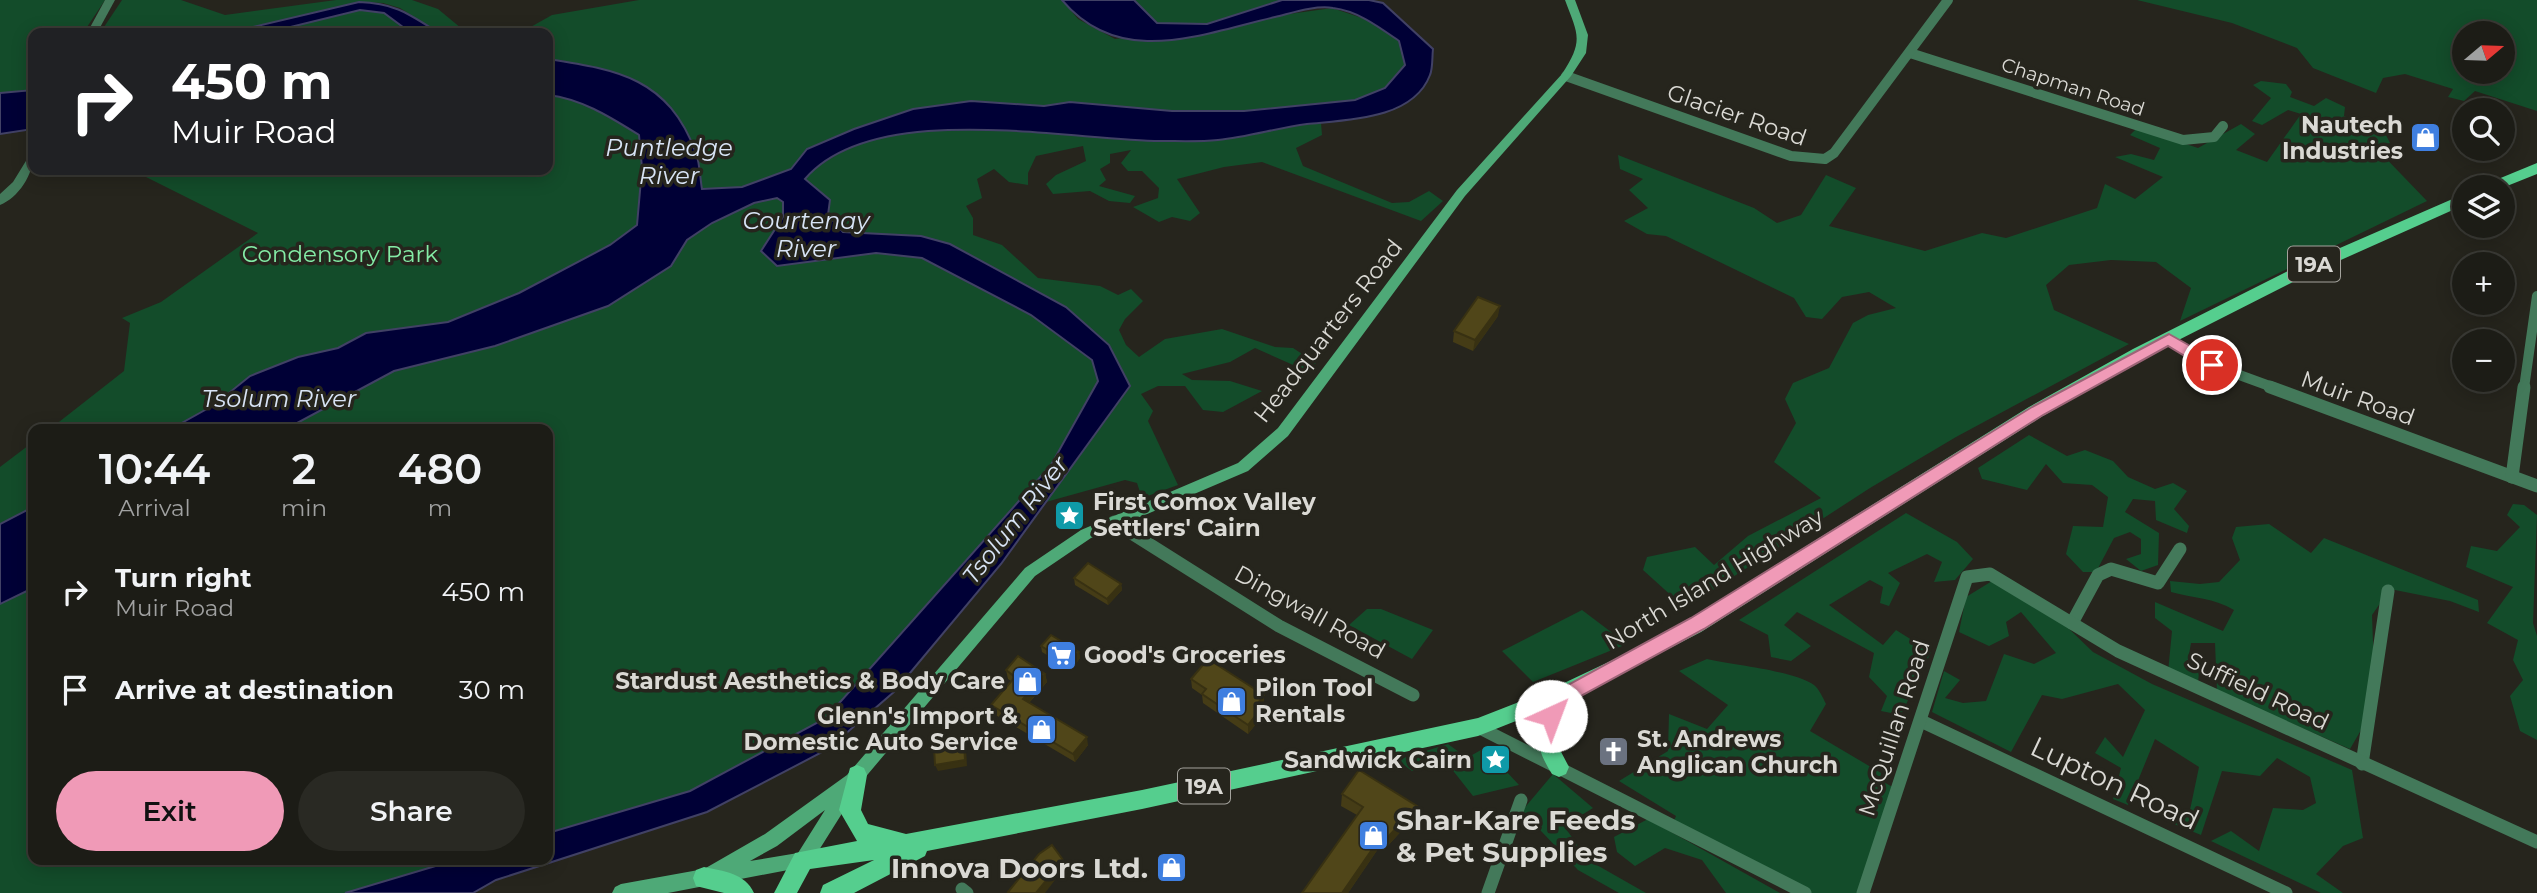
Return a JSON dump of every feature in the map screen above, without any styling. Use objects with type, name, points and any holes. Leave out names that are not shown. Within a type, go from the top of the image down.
[{"type":"main road","name":"Headquarters Road","points":[[803,860],[857,775],[1030,572],[1063,547],[1114,522],[1243,467],[1283,432],[1461,193],[1566,76],[1581,52],[1583,35],[1570,0]]},
{"type":"main road","points":[[2515,177],[2537,168]]},
{"type":"main road","name":"North Island Highway","points":[[929,842],[1478,727],[1573,692],[1698,624],[2037,411],[2315,263],[2452,204]]},
{"type":"main road","points":[[1559,767],[1550,754],[1544,734],[1555,710],[1573,692]]},
{"type":"main road","points":[[857,775],[850,810],[861,833],[882,840],[929,842]]},
{"type":"main road","points":[[704,878],[777,836],[857,775]]},
{"type":"main road","points":[[831,893],[929,842]]},
{"type":"main road","name":"19A","points":[[803,860],[929,842]]},
{"type":"main road","points":[[621,893],[803,860]]},
{"type":"main road","points":[[785,893],[803,860]]},
{"type":"main road","points":[[704,878],[732,884],[743,893]]},
{"type":"street","points":[[95,28],[110,0]]},
{"type":"street","name":"Glacier Road","points":[[1566,76],[1791,156],[1825,159],[1834,153],[1948,0]]},
{"type":"street","name":"Chapman Road","points":[[1910,53],[2183,140],[2214,137],[2223,126]]},
{"type":"street","points":[[0,201],[28,168]]},
{"type":"street","points":[[2512,477],[2537,296]]},
{"type":"street","name":"Muir Road","points":[[2169,340],[2212,365],[2537,486]]},
{"type":"street","name":"Dingwall Road","points":[[1114,522],[1279,626],[1413,695]]},
{"type":"street","points":[[2072,622],[2098,575],[2111,569],[2158,583],[2180,548]]},
{"type":"street","name":"Suffield Road","points":[[1967,577],[1990,574],[2118,651],[2537,842]]},
{"type":"street","name":"McQuillan Road","points":[[1863,893],[1967,577]]},
{"type":"street","points":[[2362,764],[2388,591]]},
{"type":"street","name":"Lupton Road","points":[[1921,721],[2286,893]]},
{"type":"street","points":[[1478,727],[1805,893]]},
{"type":"street","points":[[1488,893],[1521,800]]},
{"type":"green space","points":[[0,0],[105,0],[86,28],[28,28],[28,90],[0,93]]},
{"type":"green space","points":[[122,0],[181,0],[225,15],[336,0],[412,0],[438,9],[461,28],[431,28],[400,8],[383,3],[359,2],[249,28],[103,28]]},
{"type":"green space","points":[[639,0],[1062,0],[1078,19],[1115,39],[1332,8],[1368,20],[1399,41],[1405,65],[1386,88],[1355,100],[1244,111],[1172,111],[1070,102],[1044,106],[971,101],[913,109],[854,129],[807,149],[791,169],[742,187],[702,190],[697,155],[565,61],[553,60],[553,28],[529,28],[552,15]]},
{"type":"green space","points":[[1134,0],[1282,0],[1207,24],[1157,23]]},
{"type":"green space","points":[[2137,0],[2537,0],[2537,111],[2515,104],[2515,98],[2497,98],[2475,91],[2467,98],[2448,97],[2453,89],[2405,74],[2383,78],[2376,93],[2313,68],[2297,48],[2232,23]]},
{"type":"green space","points":[[360,10],[384,13],[404,28],[286,28]]},
{"type":"green space","points":[[2261,81],[2286,84],[2292,92],[2290,97],[2314,106],[2326,98],[2345,107],[2344,116],[2384,131],[2390,143],[2375,147],[2427,201],[2180,321],[2191,288],[2156,262],[2111,260],[2069,265],[2046,285],[2054,310],[2129,344],[1956,437],[1870,488],[1685,608],[1643,570],[1647,557],[1695,547],[1714,565],[1748,536],[1821,498],[1774,462],[1796,423],[1785,399],[1793,383],[1829,368],[1853,323],[1868,315],[1896,308],[1869,292],[1842,297],[1822,319],[1806,317],[1794,298],[1666,236],[1647,234],[1624,221],[1648,208],[1629,190],[1643,179],[1620,169],[1618,155],[1754,208],[1777,223],[1801,215],[1826,175],[1856,188],[1829,226],[1925,251],[1982,233],[2006,238],[2097,208],[2105,184],[2135,199],[2163,177],[2115,157],[2131,154],[2154,160],[2160,148],[2130,135],[2137,128],[2198,148],[2241,124],[2255,134],[2236,150],[2267,162],[2301,114],[2288,110],[2262,125],[2252,121],[2271,98],[2253,85]]},
{"type":"green space","name":"Condensory Park","points":[[553,96],[572,100],[606,115],[639,135],[642,168],[637,225],[610,245],[519,293],[448,322],[366,333],[338,348],[298,357],[250,376],[214,405],[180,424],[56,424],[124,371],[130,323],[122,318],[161,302],[258,233],[142,175],[553,175]]},
{"type":"green space","points":[[1321,123],[1322,135],[1296,148],[1303,166],[1392,203],[1409,202],[1429,191],[1443,201],[1421,221],[1262,162],[1224,167],[1177,179],[1200,213],[1190,221],[1172,217],[1159,222],[1133,207],[1158,198],[1159,188],[1142,171],[1128,171],[1121,163],[1131,150],[1110,154],[1110,163],[1100,169],[1106,180],[1099,186],[1135,196],[1130,203],[1109,201],[1090,191],[1053,194],[1046,184],[1056,175],[1086,161],[1083,146],[1036,156],[1028,173],[1028,185],[1009,182],[994,169],[977,179],[982,198],[966,206],[973,218],[973,235],[1002,245],[1038,278],[1100,286],[1118,295],[1131,289],[1143,301],[1125,319],[1119,330],[1126,345],[1139,357],[1165,339],[1222,329],[1275,347],[1293,348],[1316,363],[1309,372],[1255,348],[1230,362],[1182,374],[1192,380],[1230,381],[1262,391],[1223,412],[1203,410],[1185,386],[1158,386],[1141,394],[1153,411],[1148,421],[1178,485],[1142,498],[1137,483],[1125,480],[1046,502],[1130,387],[1109,345],[921,236],[843,232],[805,179],[838,154],[879,138],[925,131],[973,128],[1179,141]]},
{"type":"green space","points":[[777,198],[783,201],[783,216],[761,251],[777,266],[876,253],[922,258],[1031,315],[1092,360],[1098,381],[1051,465],[826,718],[690,791],[553,832],[553,424],[295,424],[394,371],[495,346],[671,266],[694,233],[716,219],[753,204]]},
{"type":"green space","points":[[2029,435],[2067,456],[2085,450],[2113,461],[2128,477],[2155,489],[2173,483],[2187,491],[2174,509],[2189,526],[2187,533],[2156,520],[2155,501],[2133,499],[2125,512],[2159,533],[2158,565],[2141,571],[2126,559],[2141,554],[2141,539],[2130,532],[2114,538],[2096,572],[2083,572],[2066,554],[2073,526],[2103,527],[2108,497],[2092,485],[2063,483],[2046,464],[2027,490],[1982,479],[1978,468]]},
{"type":"green space","points":[[28,446],[28,510],[0,524],[0,467]]},
{"type":"green space","points":[[2513,504],[2524,505],[2537,515],[2533,623],[2537,636],[2537,740],[2520,731],[2510,696],[2523,680],[2513,660],[2518,640],[2487,623],[2513,587],[2466,567],[2471,546],[2497,551],[2520,527],[2507,515]]},
{"type":"green space","points":[[1906,513],[1957,542],[1973,559],[1955,580],[1934,582],[1942,562],[1927,554],[1888,573],[1900,583],[1889,606],[1880,603],[1883,587],[1870,580],[1829,605],[1883,645],[1896,630],[1931,652],[1901,715],[1881,711],[1887,696],[1869,677],[1874,653],[1797,612],[1784,625],[1811,646],[1791,661],[1771,657],[1768,635],[1739,620]]},
{"type":"green space","points":[[2269,524],[2311,553],[2324,538],[2478,600],[2479,612],[2450,601],[2390,589],[2372,615],[2374,670],[2368,718],[2350,749],[2217,691],[2215,643],[2191,643],[2188,660],[2199,672],[2198,683],[2168,672],[2172,631],[2155,618],[2155,602],[2223,631],[2234,610],[2211,601],[2171,592],[2170,581],[2200,584],[2219,582],[2240,560],[2232,538],[2236,527]]},
{"type":"green space","points":[[1997,578],[2064,624],[2093,652],[2152,684],[2352,770],[2363,838],[2343,846],[2316,874],[2343,893],[2321,893],[2211,841],[2231,831],[2259,851],[2273,808],[2303,810],[2316,803],[2310,777],[2277,758],[2260,776],[2222,771],[2201,835],[2174,824],[2190,810],[2199,767],[2155,739],[2128,805],[2113,799],[2121,768],[2095,753],[2105,737],[2123,757],[2145,710],[2118,684],[2062,699],[2042,695],[2011,752],[1932,712],[1944,671],[1960,680],[1945,698],[1963,703],[1986,701],[2004,654],[2034,664],[2056,653],[2021,612],[2006,622],[2009,636],[1989,646],[1959,632],[1966,597]]},
{"type":"green space","points":[[28,590],[28,865],[439,865],[345,893],[0,893],[0,604]]},
{"type":"green space","points":[[1367,609],[1381,609],[1433,630],[1412,659],[1349,625]]},
{"type":"green space","points":[[1582,610],[1627,644],[1533,682],[1502,651]]},
{"type":"green space","points":[[1707,659],[1779,672],[1814,685],[1826,704],[1810,731],[1881,773],[1880,780],[1898,790],[1863,893],[1805,893],[1672,825],[1676,816],[1619,781],[1668,751],[1669,714],[1707,729],[1728,705],[1679,671]]},
{"type":"green space","points":[[1448,744],[1467,758],[1486,747],[1503,756],[1505,770],[1519,785],[1473,796],[1447,763],[1412,771],[1397,760]]},
{"type":"green space","points":[[1553,774],[1593,808],[1564,826],[1588,860],[1646,893],[1619,893],[1578,870],[1522,811]]},
{"type":"green space","points":[[1648,819],[1780,893],[1726,893],[1702,860],[1665,848],[1635,866],[1617,852],[1614,837]]},
{"type":"water","points":[[1062,0],[1134,0],[1157,23],[1207,24],[1282,0],[1369,0],[1383,3],[1433,49],[1432,69],[1421,90],[1409,101],[1394,109],[1359,119],[1204,141],[1121,139],[1025,131],[923,132],[876,139],[836,154],[805,179],[830,200],[828,215],[843,232],[921,236],[950,244],[1066,307],[1109,345],[1130,386],[1001,564],[895,691],[828,749],[707,812],[553,862],[553,832],[690,791],[826,718],[1051,465],[1098,381],[1092,360],[1031,315],[922,258],[876,253],[777,266],[761,251],[783,217],[783,202],[777,198],[754,203],[712,223],[687,240],[671,266],[608,306],[495,346],[394,371],[295,424],[180,424],[214,405],[250,376],[298,357],[338,348],[366,333],[448,322],[519,293],[610,245],[637,225],[642,168],[639,135],[606,115],[572,100],[553,96],[553,60],[619,74],[656,93],[685,128],[697,157],[702,189],[742,187],[791,169],[807,149],[854,129],[913,109],[971,101],[1044,106],[1070,102],[1172,111],[1244,111],[1355,100],[1385,88],[1405,65],[1399,41],[1351,12],[1326,7],[1162,41],[1135,40],[1109,34],[1085,21]]},
{"type":"water","points":[[359,2],[392,7],[431,28],[404,28],[384,13],[360,10],[286,28],[249,28]]},
{"type":"water","points":[[28,90],[28,130],[0,134],[0,93]]},
{"type":"water","points":[[28,510],[28,590],[0,604],[0,524]]},
{"type":"water","points":[[439,865],[543,865],[496,880],[473,893],[345,893]]},
{"type":"building","points":[[1478,297],[1500,306],[1475,340],[1454,331]]},
{"type":"building","points":[[1088,563],[1121,584],[1107,599],[1074,578]]},
{"type":"building","points":[[1051,635],[1079,652],[1069,663],[1041,646]]},
{"type":"building","points":[[1018,656],[1045,674],[1023,699],[1087,737],[1073,754],[991,705],[1015,677],[1006,670]]},
{"type":"building","name":"Pilon Tool Rentals","points":[[1208,659],[1264,695],[1258,703],[1263,706],[1248,725],[1202,694],[1206,689],[1191,679]]},
{"type":"building","points":[[964,742],[965,760],[935,765],[934,747]]},
{"type":"building","name":"Shar-Kare Feeds & Pet Supplies","points":[[1359,770],[1417,806],[1386,839],[1382,835],[1342,893],[1302,893],[1363,807],[1342,794]]},
{"type":"building","points":[[1052,845],[1063,860],[1036,893],[1008,892],[1039,854]]},
{"type":"place","name":"Nautech Industries","points":[[2426,138]]},
{"type":"place","name":"First Comox Valley Settlers' Cairn","points":[[1070,515]]},
{"type":"place","name":"Good's Groceries","points":[[1061,655]]},
{"type":"place","name":"Stardust Aesthetics & Body Care","points":[[1028,681]]},
{"type":"place","name":"Pilon Tool Rentals","points":[[1232,701]]},
{"type":"place","name":"Glenn's Import & Domestic Auto Service","points":[[1041,729]]},
{"type":"place","name":"St. Andrews Anglican Church","points":[[1614,752]]},
{"type":"place","name":"Sandwick Cairn","points":[[1495,760]]},
{"type":"place","name":"Shar-Kare Feeds & Pet Supplies","points":[[1373,836]]},
{"type":"place","name":"Innova Doors Ltd.","points":[[1171,868]]},
{"type":"route","points":[[1551,716],[1559,704],[1573,692],[1698,624],[2037,411],[2123,364],[2169,340],[2212,365]]},
{"type":"water label","name":"Puntledge River","points":[[669,161]]},
{"type":"water label","name":"Courtenay River","points":[[806,234]]},
{"type":"water label","name":"Tsolum River","points":[[279,398]]},
{"type":"water label","name":"Tsolum River","points":[[1015,520]]}]
